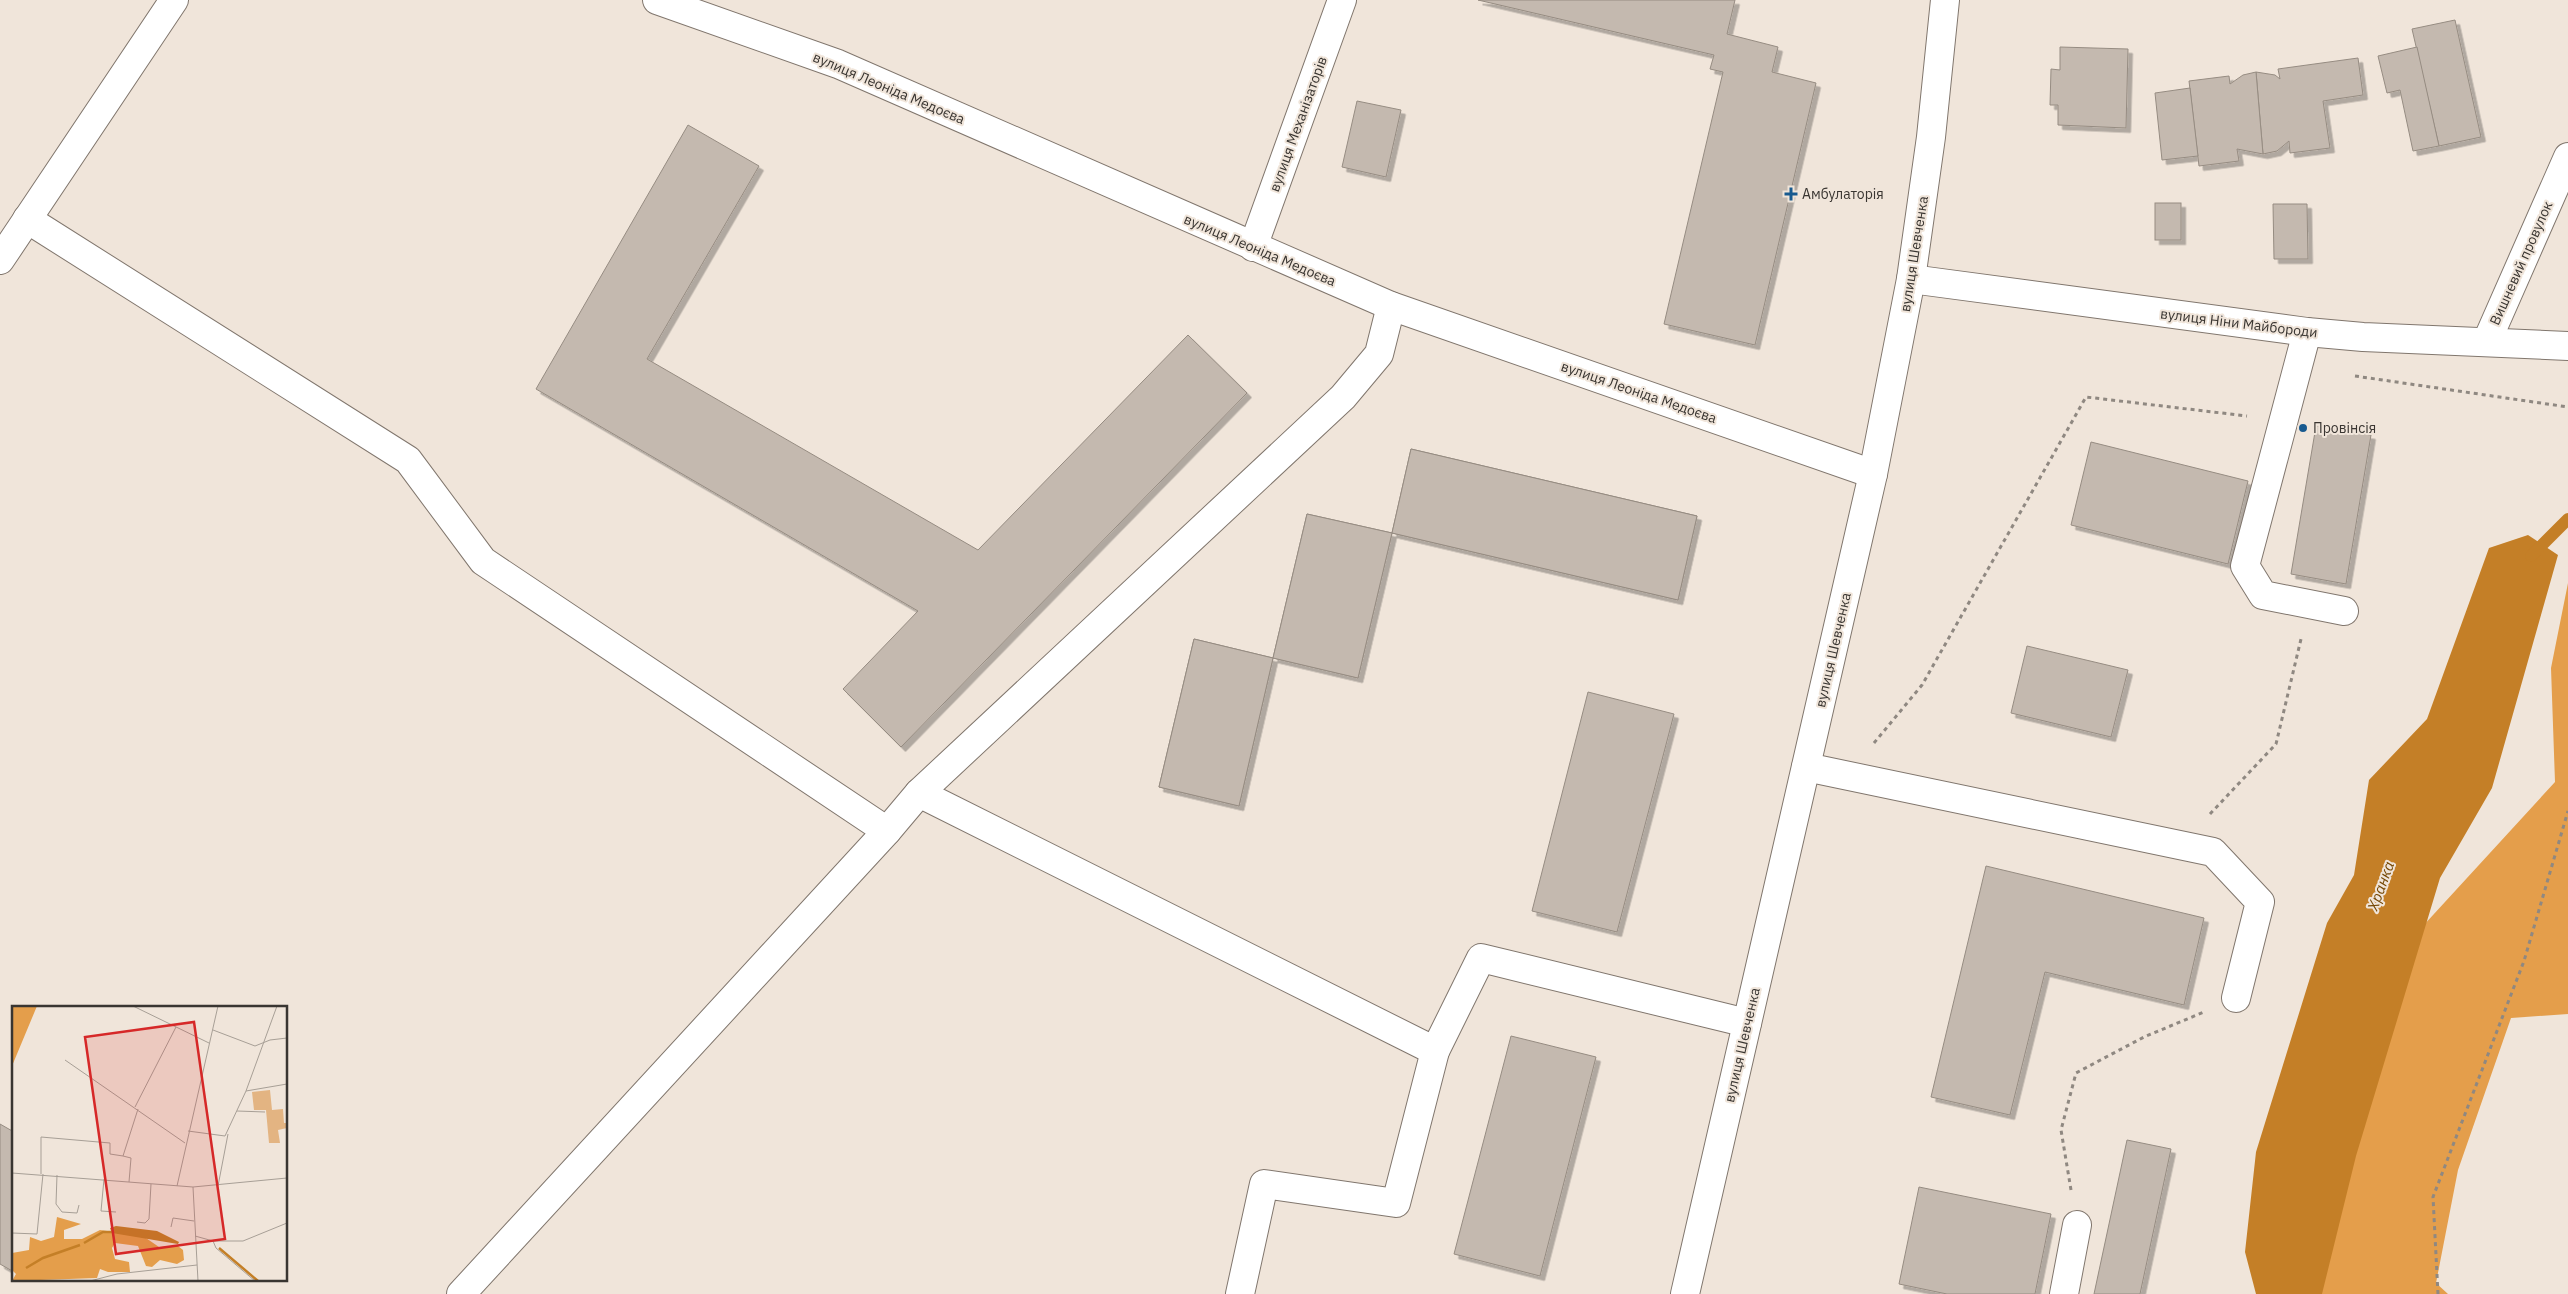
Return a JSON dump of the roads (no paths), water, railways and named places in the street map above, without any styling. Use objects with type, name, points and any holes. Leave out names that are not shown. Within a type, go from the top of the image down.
[{"type":"street","points":[[0,260],[174,0]]},
{"type":"street","name":"вулиця Леоніда Медоєва","points":[[657,0],[838,64],[1391,306],[1873,474]]},
{"type":"street","name":"вулиця Механізаторів","points":[[1253,247],[1342,0]]},
{"type":"street","name":"вулиця Шевченка","points":[[1685,1294],[1873,474],[1911,280],[1931,137],[1945,0]]},
{"type":"street","name":"Вишневий провулок","points":[[2487,341],[2568,157]]},
{"type":"street","points":[[27,220],[408,460],[483,561],[887,831]]},
{"type":"street","name":"вулиця Ніни Майбороди","points":[[1911,280],[2307,332],[2363,337],[2568,346]]},
{"type":"street","points":[[460,1294],[887,831],[919,793],[1343,397],[1379,354],[1391,306]]},
{"type":"street","points":[[2307,332],[2246,566],[2263,595],[2344,611]]},
{"type":"street","points":[[1806,767],[2213,852],[2260,902],[2236,998]]},
{"type":"street","points":[[919,793],[1435,1051]]},
{"type":"street","points":[[1240,1294],[1264,1184],[1396,1203],[1435,1051],[1481,958],[1747,1023]]},
{"type":"street","points":[[2064,1294],[2077,1225]]},
{"type":"water","points":[[2528,535],[2558,555],[2492,788],[2440,878],[2356,1156],[2322,1294],[2256,1294],[2245,1252],[2256,1152],[2327,923],[2354,875],[2369,780],[2427,719],[2489,548]]},
{"type":"waterway","name":"Хранка","points":[[2531,556],[2568,519]]},
{"type":"place","name":"Амбулаторія","points":[[1791,194]]},
{"type":"place","name":"Провінсія","points":[[2303,428]]}]
